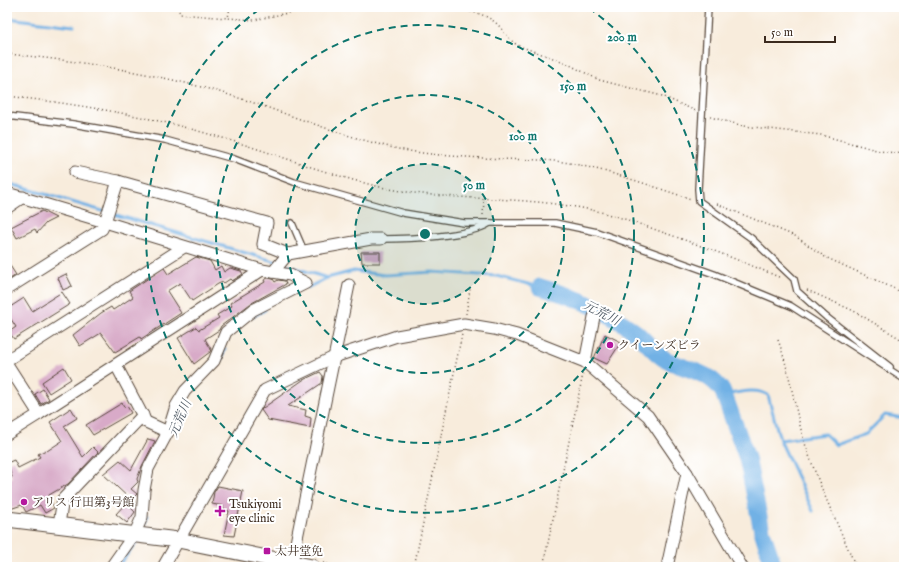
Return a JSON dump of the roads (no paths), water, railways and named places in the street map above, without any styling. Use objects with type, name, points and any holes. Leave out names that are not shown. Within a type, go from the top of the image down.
[{"type":"street","points":[[75,172],[118,181],[267,223],[263,244],[287,255]]},
{"type":"street","points":[[7,289],[102,229],[118,181]]},
{"type":"street","points":[[7,193],[106,220],[184,247],[290,275],[306,283],[253,310],[226,332],[214,361],[185,391],[176,406],[168,432],[148,469],[144,490],[142,517],[135,533],[112,567]]},
{"type":"street","points":[[7,208],[23,198]]},
{"type":"street","points":[[7,434],[270,270],[287,255],[371,239],[381,239]]},
{"type":"street","points":[[7,360],[184,247]]},
{"type":"street","points":[[291,565],[349,285]]},
{"type":"street","points":[[585,362],[594,317]]},
{"type":"street","points":[[163,567],[265,390],[334,357],[396,336],[464,324],[494,329],[517,335],[585,362],[648,416],[687,473],[742,567]]},
{"type":"street","points":[[7,364],[39,414]]},
{"type":"street","points":[[116,365],[146,422],[168,432]]},
{"type":"street","points":[[58,524],[63,499],[143,416]]},
{"type":"street","points":[[667,567],[687,473]]},
{"type":"street","points":[[7,519],[135,533],[178,540],[291,565],[312,567]]},
{"type":"lane","points":[[708,7],[698,189],[699,201],[751,238],[794,279],[797,291],[826,317],[904,379]]},
{"type":"lane","points":[[7,116],[73,124],[165,140],[234,159],[294,182],[403,213],[464,223],[555,223],[597,232],[714,274],[790,306],[904,379]]},
{"type":"lane","points":[[292,223],[304,251]]},
{"type":"lane","points":[[381,239],[411,239],[436,236],[482,228],[490,223]]},
{"type":"waterway","points":[[7,18],[74,26]]},
{"type":"waterway","name":"元荒川","points":[[7,183],[277,262]]},
{"type":"waterway","name":"元荒川","points":[[283,264],[327,278]]},
{"type":"waterway","name":"元荒川","points":[[307,288],[327,278],[354,271],[385,275],[432,272],[496,276],[540,287]]},
{"type":"waterway","name":"元荒川","points":[[540,287],[577,299],[601,310],[634,331],[663,358],[696,371],[711,379],[723,392],[747,458],[762,531],[774,567]]},
{"type":"waterway","name":"元荒川","points":[[254,316],[265,310]]},
{"type":"waterway","name":"元荒川","points":[[218,364],[225,349]]},
{"type":"waterway","points":[[724,395],[752,391],[758,391],[768,395],[780,440],[825,434],[836,445],[866,434],[885,415],[904,418]]},
{"type":"waterway","name":"元荒川","points":[[177,420],[184,402]]},
{"type":"waterway","points":[[780,440],[813,511]]},
{"type":"waterway","name":"元荒川","points":[[143,531],[147,517]]},
{"type":"waterway","name":"元荒川","points":[[118,567],[137,541]]},
{"type":"place","name":"クイーンズビラ","points":[[610,345]]},
{"type":"place","name":"アリス 行田第3号館","points":[[24,502]]},
{"type":"place","name":"Tsukiyomi eye clinic","points":[[220,511]]},
{"type":"place","name":"太井堂免","points":[[267,551]]}]
